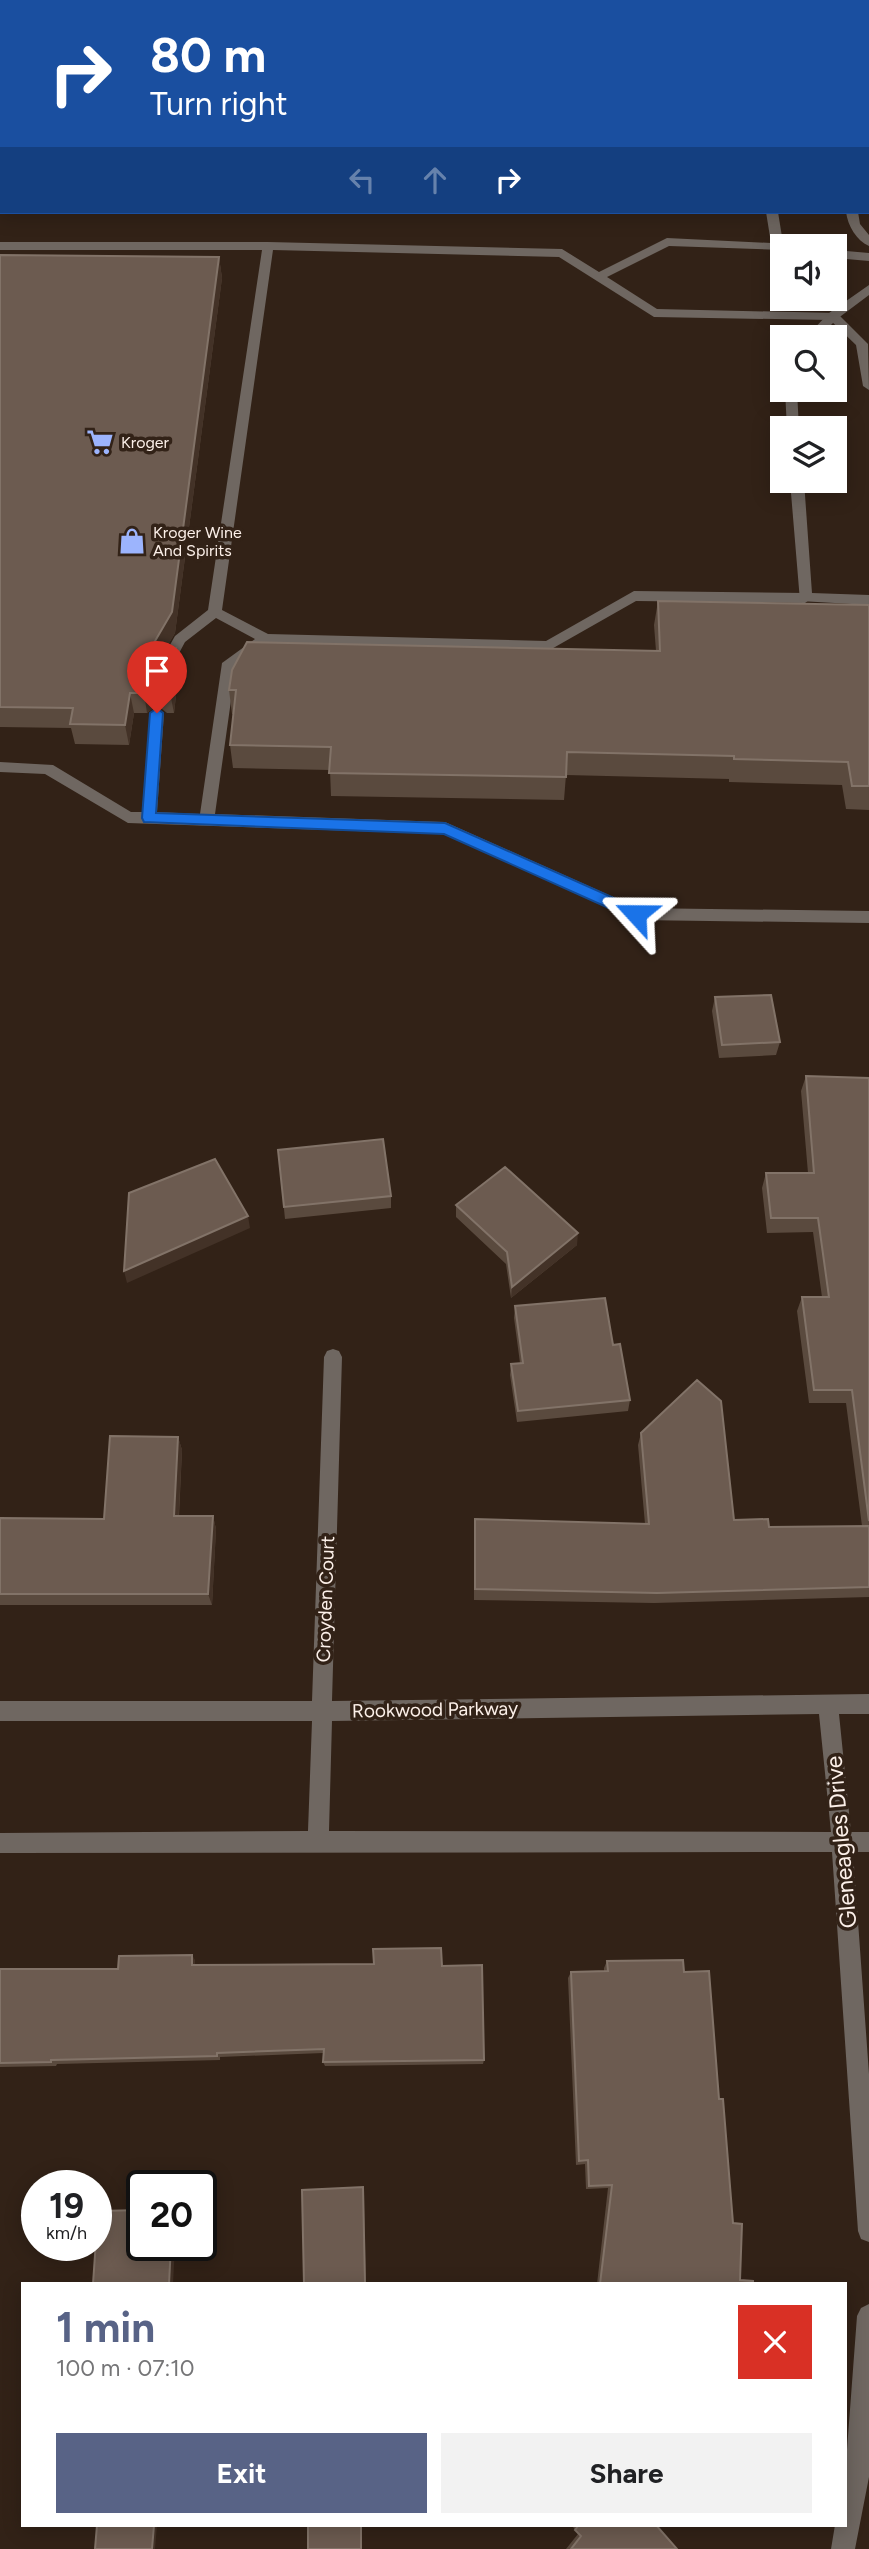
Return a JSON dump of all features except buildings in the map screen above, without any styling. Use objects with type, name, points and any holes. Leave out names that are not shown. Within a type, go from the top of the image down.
[{"type":"street","points":[[773,214],[778,234]]},
{"type":"street","points":[[852,214],[854,225],[869,243]]},
{"type":"street","points":[[599,276],[667,242],[770,246]]},
{"type":"street","points":[[0,246],[268,246],[562,253],[654,313],[833,316],[862,344],[869,386]]},
{"type":"street","points":[[164,668],[180,639],[215,612],[268,246]]},
{"type":"street","points":[[847,255],[869,257]]},
{"type":"street","points":[[824,325],[869,289]]},
{"type":"street","points":[[798,493],[805,598]]},
{"type":"street","points":[[215,612],[265,639],[548,646],[634,596],[869,600]]},
{"type":"street","points":[[208,820],[229,663],[265,639]]},
{"type":"street","points":[[149,818],[157,713]]},
{"type":"street","points":[[0,767],[48,769],[128,817],[445,828],[636,914],[869,917]]},
{"type":"street","name":"Croyden Court","points":[[318,1840],[333,1357]]},
{"type":"street","name":"Gleneagles Drive","points":[[828,1703],[842,1842],[869,2231]]},
{"type":"street","name":"Rookwood Parkway","points":[[0,1711],[321,1711],[869,1704]]},
{"type":"street","points":[[0,1843],[318,1840],[869,1842]]},
{"type":"street","points":[[843,2549],[858,2472],[869,2316]]},
{"type":"place","name":"Kroger","points":[[100,442]]},
{"type":"place","name":"Kroger Wine And Spirits","points":[[132,541]]},
{"type":"route","points":[[157,713],[149,818],[445,828],[636,914]]}]
